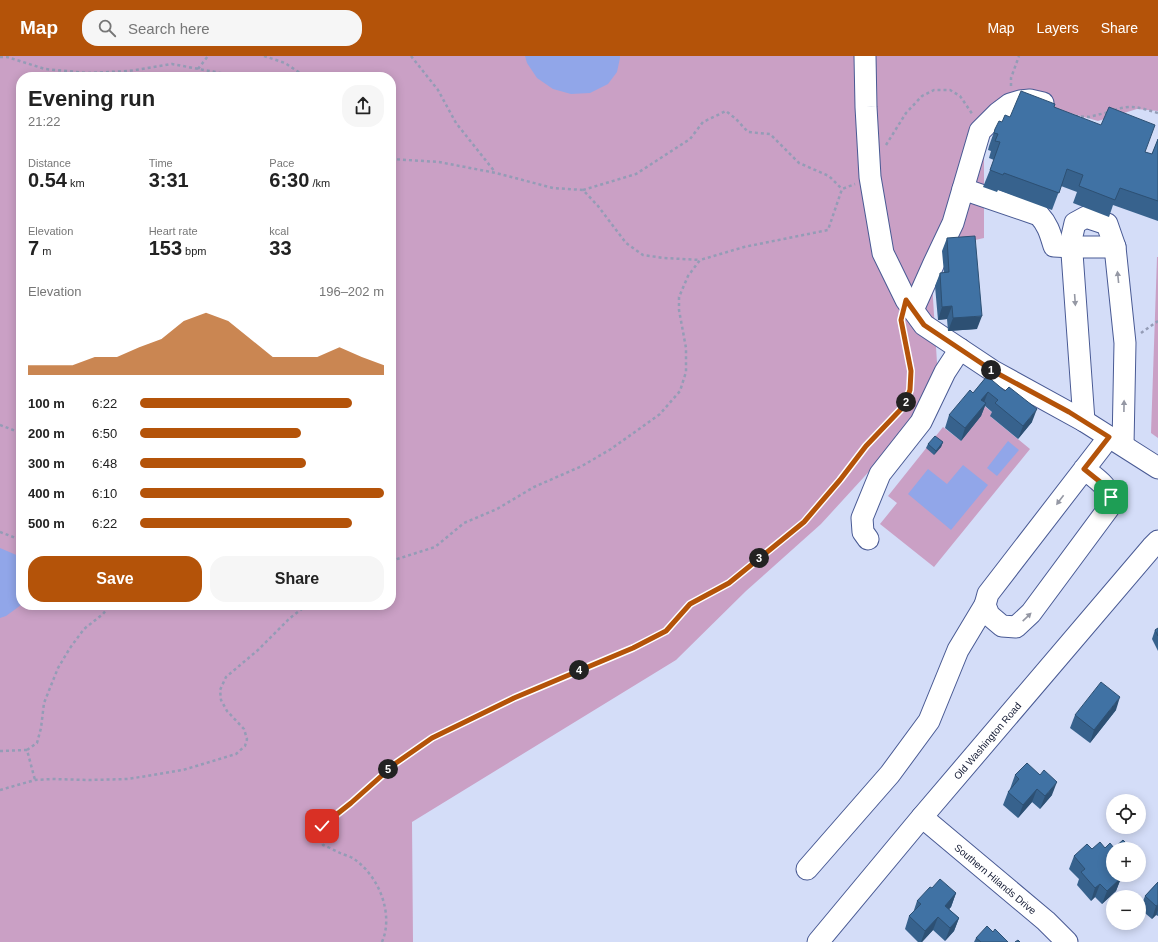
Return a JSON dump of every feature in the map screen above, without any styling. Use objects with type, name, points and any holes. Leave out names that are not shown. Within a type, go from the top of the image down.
[{"type":"street","points":[[865,56],[870,177],[883,253],[910,305],[924,325],[993,371],[1084,421],[1158,468]]},
{"type":"street","points":[[910,305],[934,262],[953,223],[980,131],[998,113],[1010,104],[1020,101],[1030,100],[1045,103],[1071,116]]},
{"type":"street","points":[[963,189],[1039,215],[1049,228],[1054,246],[1115,247]]},
{"type":"street","points":[[807,869],[890,774],[930,721],[958,650],[985,604],[988,594],[1084,469],[1116,441],[1125,343],[1115,247],[1107,224],[1086,217],[1075,223],[1072,236],[1084,421]]},
{"type":"street","points":[[868,539],[863,532],[862,518],[880,474],[921,422],[945,372],[960,349]]},
{"type":"street","points":[[985,604],[989,615],[1002,626],[1016,628],[1031,613],[1111,505],[1111,497],[1104,485],[1084,469]]},
{"type":"street","name":"Old Washington Road","points":[[818,942],[922,817],[1158,541]]},
{"type":"street","name":"Southern Hilands Drive","points":[[922,817],[1046,921],[1067,942]]},
{"type":"path","points":[[198,69],[208,56]]},
{"type":"path","points":[[264,56],[285,63],[298,72]]},
{"type":"path","points":[[411,56],[438,90],[456,122],[496,173]]},
{"type":"path","points":[[1010,104],[1012,78],[1019,56]]},
{"type":"path","points":[[0,57],[7,57],[45,69],[71,72]]},
{"type":"path","points":[[115,72],[172,64],[214,72]]},
{"type":"path","points":[[884,147],[906,113],[922,96],[934,90],[950,90],[960,96],[971,112],[980,131]]},
{"type":"path","points":[[1071,116],[1089,117],[1124,106],[1134,106],[1158,113]]},
{"type":"path","points":[[396,160],[439,162],[496,173],[553,188],[583,190],[636,174],[690,139],[702,122],[726,111],[748,132],[770,134],[798,162],[829,176],[842,189]]},
{"type":"path","points":[[583,190],[598,206],[626,243],[643,255],[700,260],[744,247],[828,230],[842,189],[870,177]]},
{"type":"path","points":[[396,559],[435,547],[464,523],[497,509],[534,487],[582,466],[611,449],[660,414],[680,391],[686,372],[686,348],[678,310],[678,296],[688,276],[700,260]]},
{"type":"path","points":[[382,942],[385,934],[386,912],[380,890],[368,872],[354,859],[323,844],[319,836],[322,826],[351,803],[396,763],[432,738],[514,698],[633,648],[666,631],[690,604],[729,583],[804,522],[840,480],[866,446],[904,406],[910,390],[911,371],[901,320],[910,305]]},
{"type":"path","points":[[0,425],[16,431]]},
{"type":"path","points":[[0,532],[16,538]]},
{"type":"path","points":[[0,751],[27,750],[37,743],[41,728],[44,703],[58,668],[84,629],[106,610]]},
{"type":"path","points":[[0,790],[35,780],[128,779],[183,770],[236,754],[245,746],[247,739],[244,729],[227,711],[221,700],[220,690],[226,677],[258,650],[290,618],[300,610]]},
{"type":"path","points":[[27,750],[35,780]]},
{"type":"shaded area","points":[[0,56],[1158,56],[1158,111],[1137,109],[1098,121],[1031,102],[984,136],[984,238],[930,250],[939,395],[821,524],[746,591],[676,660],[412,822],[413,942],[0,942]]},
{"type":"shaded area","points":[[1158,257],[1158,438],[1151,433]]},
{"type":"shaded area","points":[[983,405],[993,413],[991,417],[1030,449],[934,567],[880,524],[897,503],[888,496],[943,427],[961,441]]},
{"type":"water","points":[[525,56],[620,56],[620,58],[617,72],[608,84],[590,93],[571,94],[553,89],[537,78],[527,63]]},
{"type":"water","points":[[1008,441],[1019,450],[997,476],[987,468]]},
{"type":"water","points":[[963,465],[988,485],[951,530],[908,494],[928,469],[947,484]]},
{"type":"water","points":[[0,548],[16,555],[16,609],[6,616],[0,618]]},
{"type":"building","points":[[1021,91],[1055,104],[1054,107],[1101,125],[1109,107],[1155,125],[1145,152],[1152,154],[1158,139],[1158,201],[1120,188],[1115,200],[1079,186],[1083,175],[1067,169],[1059,193],[1004,173],[1003,175],[990,170],[1000,142],[995,141],[998,134],[994,133],[995,129],[999,121],[1002,122],[1005,115],[1010,117]]},
{"type":"building","points":[[975,236],[982,316],[953,318],[952,306],[942,307],[940,273],[949,272],[947,238]]},
{"type":"building","points":[[987,376],[1005,391],[1009,387],[1037,409],[1023,426],[995,403],[998,400],[988,392],[981,400],[986,403],[965,428],[949,415],[970,390],[973,393]]},
{"type":"building","points":[[935,436],[943,442],[936,451],[928,444]]},
{"type":"building","points":[[1158,628],[1158,636],[1155,630]]},
{"type":"building","points":[[1101,682],[1120,697],[1094,730],[1075,715]]},
{"type":"building","points":[[1027,763],[1040,775],[1044,770],[1057,782],[1045,796],[1037,789],[1023,805],[1008,792],[1019,779],[1015,775]]},
{"type":"building","points":[[1100,842],[1105,848],[1106,847],[1106,882],[1117,882],[1108,890],[1106,890],[1100,884],[1095,888],[1081,872],[1085,869],[1074,856],[1087,844],[1092,849]]},
{"type":"building","points":[[940,879],[956,893],[945,906],[959,918],[950,928],[938,917],[925,931],[909,916],[921,904],[917,901]]},
{"type":"building","points":[[1158,882],[1158,905],[1156,906],[1146,897],[1146,895]]},
{"type":"building","points":[[987,926],[993,932],[995,929],[1008,942],[981,942],[976,938]]},
{"type":"route","points":[[322,826],[351,803],[396,763],[432,738],[514,698],[633,648],[666,631],[690,604],[729,583],[804,522],[840,480],[866,446],[904,406],[910,390],[911,371],[901,320],[906,300],[924,325],[993,371],[1069,412],[1109,437],[1084,469],[1104,485],[1111,497]]}]
